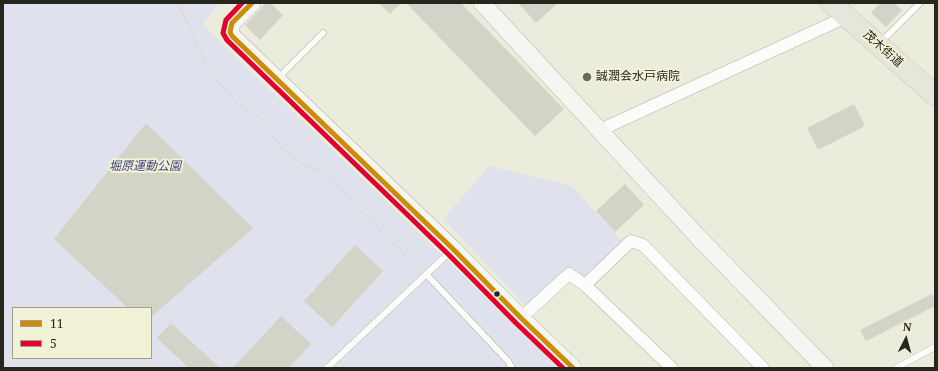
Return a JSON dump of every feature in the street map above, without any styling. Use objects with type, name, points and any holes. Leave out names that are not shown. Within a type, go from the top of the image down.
[{"type":"highway","name":"茂木街道","points":[[831,3],[935,95]]},
{"type":"street","points":[[252,3],[232,23],[230,34],[453,249],[573,368]]},
{"type":"street","points":[[482,3],[700,239],[825,368]]},
{"type":"street","points":[[600,130],[846,16]]},
{"type":"street","points":[[585,285],[631,241],[643,245],[763,368]]},
{"type":"street","points":[[521,318],[570,274],[585,285],[672,368]]},
{"type":"lane","points":[[879,45],[920,3]]},
{"type":"lane","points":[[276,80],[323,34]]},
{"type":"lane","points":[[327,368],[453,249]]},
{"type":"lane","points":[[426,274],[508,361],[512,368]]},
{"type":"lane","points":[[896,368],[935,347]]},
{"type":"path","points":[[178,3],[209,70],[236,103],[258,116],[282,148],[304,165],[329,175],[354,204],[426,274]]},
{"type":"green space","name":"堀原運動公園","points":[[3,3],[220,3],[202,24],[559,368],[3,368]]},
{"type":"green space","points":[[489,166],[572,186],[624,243],[585,281],[568,271],[528,308],[443,219]]},
{"type":"building","points":[[266,3],[270,3],[283,15],[260,40],[245,25]]},
{"type":"building","points":[[379,3],[401,3],[390,14]]},
{"type":"building","points":[[406,3],[461,3],[564,109],[535,136]]},
{"type":"building","points":[[518,3],[558,3],[536,23]]},
{"type":"building","points":[[880,3],[894,3],[902,10],[886,27],[871,13]]},
{"type":"building","points":[[854,104],[865,126],[818,150],[807,128]]},
{"type":"building","points":[[146,123],[253,228],[152,316],[152,307],[127,307],[54,239]]},
{"type":"building","points":[[625,184],[644,205],[615,232],[596,211]]},
{"type":"building","points":[[355,245],[383,271],[332,327],[304,301]]},
{"type":"building","points":[[932,294],[935,301],[935,306],[866,341],[860,330]]},
{"type":"building","points":[[281,316],[311,344],[289,368],[233,368]]},
{"type":"building","points":[[171,323],[220,368],[189,368],[157,338]]},
{"type":"transit line","name":"5","points":[[242,3],[226,20],[223,33],[227,40],[448,254],[563,368]]},
{"type":"transit line","name":"11","points":[[252,3],[232,23],[230,32],[232,36],[453,249],[573,368]]},
{"type":"place","name":"誠潤会水戸病院","points":[[587,77]]}]
